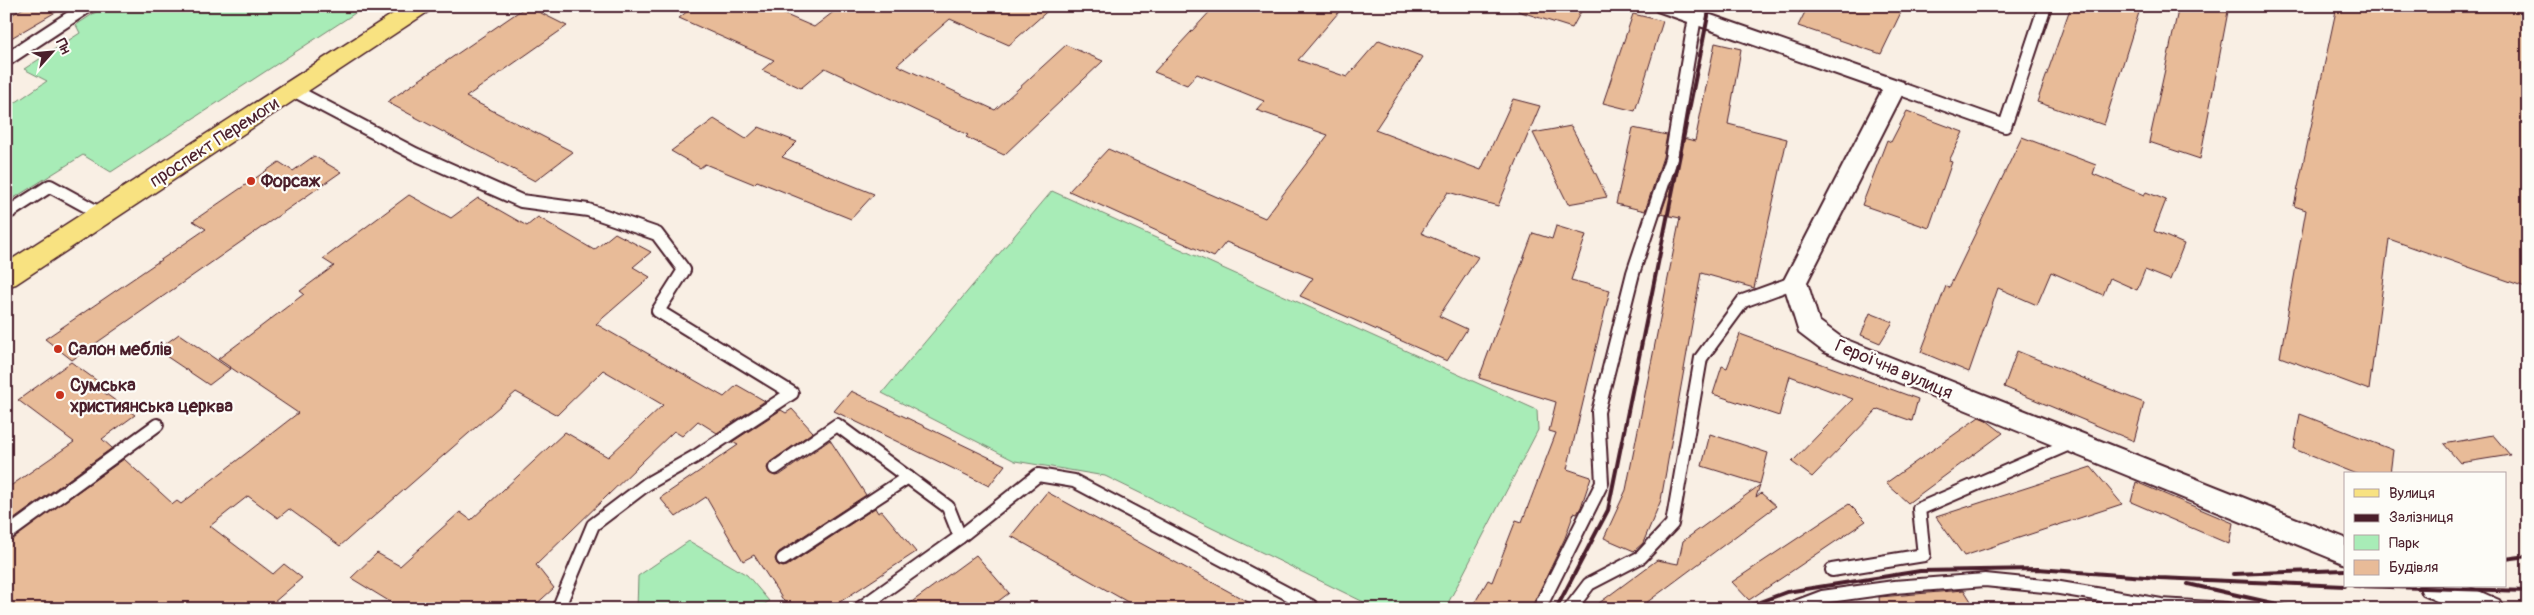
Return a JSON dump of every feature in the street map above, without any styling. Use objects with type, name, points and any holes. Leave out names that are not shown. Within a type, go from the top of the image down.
[{"type":"main road","name":"проспект Перемоги","points":[[6,277],[421,6]]},
{"type":"street","points":[[1664,6],[1895,87],[1796,282]]},
{"type":"street","name":"Героїчна вулиця","points":[[1796,282],[1808,326],[1833,345],[2344,551]]},
{"type":"street","points":[[2438,588],[2489,609]]},
{"type":"lane","points":[[6,60],[88,6]]},
{"type":"lane","points":[[1895,87],[2005,126],[2045,6]]},
{"type":"lane","points":[[1539,609],[1602,483],[1598,412],[1633,272],[1671,159],[1695,17]]},
{"type":"lane","points":[[293,90],[415,154],[521,201],[588,210],[657,234],[684,270],[658,310],[792,393],[698,455],[647,484],[593,526],[558,609]]},
{"type":"lane","points":[[6,214],[50,186],[103,215]]},
{"type":"lane","points":[[1570,609],[1589,584],[1641,557],[1672,524],[1701,358],[1743,301],[1796,282]]},
{"type":"lane","points":[[6,536],[157,425]]},
{"type":"lane","points":[[775,468],[837,425],[948,507],[960,537]]},
{"type":"lane","points":[[1832,570],[1924,555],[1919,509],[2074,442]]},
{"type":"lane","points":[[859,609],[960,537],[1038,475],[1074,481],[1311,606],[1310,609]]},
{"type":"lane","points":[[783,559],[908,477]]},
{"type":"lane","points":[[1790,609],[1822,597],[1894,587],[1984,580],[2054,587],[2161,605],[2227,609]]},
{"type":"green space","points":[[105,6],[366,6],[111,172],[83,155],[6,203],[6,109],[47,81],[24,69],[80,33],[76,25]]},
{"type":"green space","points":[[1052,191],[1537,410],[1538,430],[1445,609],[1378,609],[1105,476],[1015,461],[882,393]]},
{"type":"green space","points":[[689,541],[747,575],[769,601],[759,609],[637,609],[638,576]]},
{"type":"building","points":[[27,6],[66,6],[6,41],[6,18]]},
{"type":"building","points":[[527,6],[567,26],[466,97],[573,152],[535,181],[387,102]]},
{"type":"building","points":[[694,6],[765,6],[814,27],[841,6],[1053,6],[1009,45],[950,19],[897,65],[995,110],[1066,45],[1103,61],[1004,155],[966,137],[968,135],[825,68],[801,88],[762,70],[774,60],[679,18]]},
{"type":"building","points":[[1215,6],[1344,6],[1298,60],[1347,77],[1379,40],[1423,57],[1375,130],[1481,170],[1513,99],[1540,106],[1498,206],[1448,192],[1421,233],[1478,257],[1439,316],[1467,329],[1447,361],[1300,296],[1313,278],[1226,242],[1214,257],[1069,191],[1108,149],[1265,218],[1328,135],[1256,110],[1264,101],[1197,74],[1187,85],[1154,72]]},
{"type":"building","points":[[1519,6],[1584,6],[1572,28],[1518,11]]},
{"type":"building","points":[[1808,6],[1904,6],[1881,54],[1798,26]]},
{"type":"building","points":[[2071,6],[2141,6],[2104,125],[2037,102]]},
{"type":"building","points":[[2179,6],[2229,6],[2200,159],[2149,142]]},
{"type":"building","points":[[2337,6],[2528,6],[2528,288],[2389,239],[2369,390],[2280,357],[2306,210],[2294,206]]},
{"type":"building","points":[[1633,14],[1663,21],[1635,111],[1603,103]]},
{"type":"building","points":[[1715,43],[1741,49],[1728,124],[1787,139],[1754,288],[1701,273],[1661,500],[1643,543],[1634,551],[1604,538],[1626,490],[1680,218],[1661,214],[1679,162],[1683,138],[1695,141]]},
{"type":"building","points":[[1907,111],[1963,132],[1949,161],[1952,162],[1929,228],[1862,205],[1887,140],[1891,142]]},
{"type":"building","points":[[714,119],[746,139],[759,127],[797,142],[782,157],[874,194],[851,219],[757,181],[754,184],[705,164],[700,168],[671,151]]},
{"type":"building","points":[[1571,126],[1607,197],[1568,204],[1533,133]]},
{"type":"building","points":[[1633,128],[1667,135],[1663,157],[1645,211],[1616,204]]},
{"type":"building","points":[[2022,137],[2096,165],[2093,174],[2144,195],[2146,192],[2166,200],[2154,231],[2184,244],[2170,280],[2145,270],[2137,290],[2110,278],[2103,295],[2051,272],[2037,305],[1998,288],[1969,372],[1921,352],[1946,286],[1949,288]]},
{"type":"building","points":[[314,156],[341,172],[72,360],[45,339],[206,229],[193,221],[279,162],[293,171]]},
{"type":"building","points":[[409,195],[451,218],[478,198],[527,226],[538,217],[594,250],[615,233],[651,252],[633,267],[650,277],[596,324],[724,397],[737,385],[765,401],[717,433],[698,421],[682,436],[674,431],[536,565],[554,588],[531,609],[402,609],[351,578],[377,553],[400,566],[460,512],[471,520],[565,432],[608,457],[663,405],[603,370],[557,415],[516,392],[340,546],[289,509],[278,518],[248,496],[210,526],[273,574],[284,564],[302,578],[266,609],[6,609],[6,543],[124,459],[173,504],[177,501],[181,504],[298,413],[218,359],[304,294],[300,291],[334,266],[323,259]]},
{"type":"building","points":[[1556,226],[1586,235],[1571,280],[1610,290],[1567,469],[1591,477],[1581,507],[1577,514],[1574,513],[1565,538],[1531,609],[1471,609],[1488,580],[1492,582],[1516,520],[1522,522],[1556,433],[1549,431],[1556,402],[1479,378],[1533,233],[1552,239]]},
{"type":"building","points":[[1870,313],[1893,322],[1880,343],[1861,335]]},
{"type":"building","points":[[179,334],[230,369],[209,385],[157,350]]},
{"type":"building","points":[[1740,334],[1918,399],[1912,421],[1878,409],[1812,477],[1792,462],[1853,399],[1790,376],[1779,416],[1713,394],[1722,366],[1727,368]]},
{"type":"building","points":[[2017,351],[2144,403],[2134,441],[2004,387]]},
{"type":"building","points":[[71,362],[107,388],[102,391],[135,415],[102,439],[112,448],[6,525],[6,489],[74,442],[18,400]]},
{"type":"building","points":[[851,391],[1005,465],[989,486],[834,411]]},
{"type":"building","points":[[792,409],[813,432],[770,462],[767,468],[769,473],[775,476],[780,475],[830,440],[866,495],[779,552],[775,559],[777,564],[783,567],[787,566],[875,508],[878,513],[882,511],[916,552],[829,609],[789,609],[754,555],[743,561],[706,497],[676,517],[660,498],[738,445],[732,442],[781,410],[786,413]]},
{"type":"building","points":[[2300,414],[2393,450],[2390,472],[2351,472],[2294,449]]},
{"type":"building","points":[[1979,417],[2003,433],[1908,503],[1886,483]]},
{"type":"building","points":[[1710,434],[1768,453],[1760,484],[1702,466]]},
{"type":"building","points":[[2493,435],[2510,455],[2460,463],[2444,444]]},
{"type":"building","points":[[2091,467],[2122,504],[1964,556],[1936,517]]},
{"type":"building","points":[[2136,482],[2233,523],[2229,544],[2131,502]]},
{"type":"building","points":[[1760,485],[1756,497],[1761,493],[1776,506],[1638,609],[1591,609],[1657,560],[1678,564],[1683,541]]},
{"type":"building","points":[[1047,492],[1261,609],[1140,609],[1011,536]]},
{"type":"building","points":[[1849,504],[1866,521],[1749,600],[1732,582]]},
{"type":"building","points":[[976,555],[1009,593],[988,609],[902,609]]},
{"type":"building","points":[[1964,590],[1976,609],[1880,609],[1879,597]]},
{"type":"railway","points":[[1556,609],[1608,510],[1710,6]]},
{"type":"railway","points":[[2506,559],[2528,556]]},
{"type":"railway","points":[[1741,609],[1787,592],[1920,571],[2038,569],[2159,578],[2344,586]]},
{"type":"railway","points":[[2233,574],[2344,570]]},
{"type":"railway","points":[[2188,584],[2299,609]]},
{"type":"railway","points":[[2424,588],[2528,591]]},
{"type":"place","name":"Форсаж","points":[[251,181]]},
{"type":"place","name":"Салон меблів","points":[[58,349]]},
{"type":"place","name":"Сумська християнська церква","points":[[60,395]]}]
